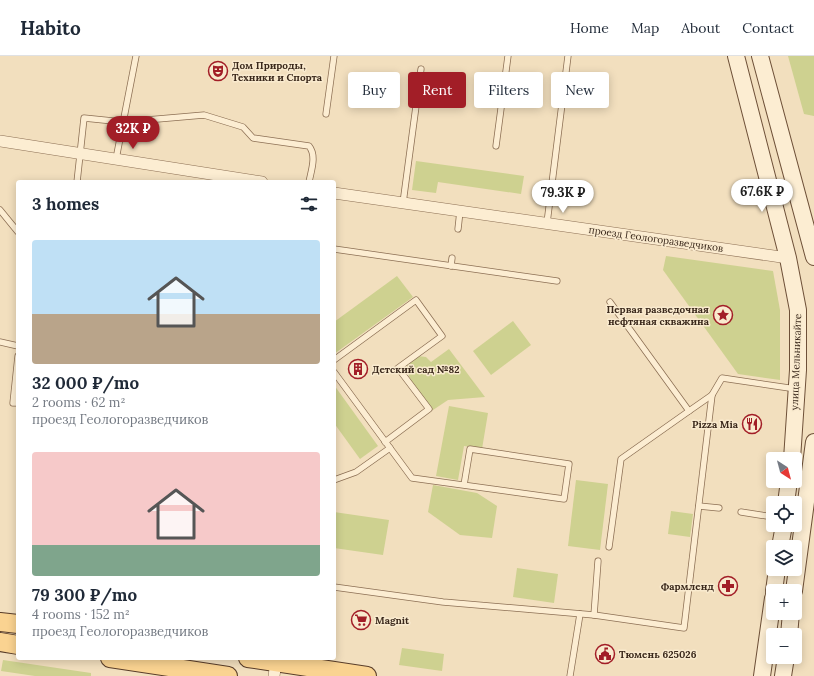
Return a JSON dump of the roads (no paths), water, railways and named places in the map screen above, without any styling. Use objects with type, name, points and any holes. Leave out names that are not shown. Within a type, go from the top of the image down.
[{"type":"main road","name":"улица Мельникайте","points":[[736,56],[788,258],[798,310],[798,370],[792,452]]},
{"type":"main road","points":[[760,56],[814,257]]},
{"type":"main road","points":[[795,584],[814,442]]},
{"type":"main road","points":[[762,676],[770,620]]},
{"type":"main road","points":[[0,622],[16,624]]},
{"type":"main road","points":[[0,642],[16,645]]},
{"type":"main road","points":[[123,660],[228,676]]},
{"type":"main road","points":[[258,660],[284,665],[367,676]]},
{"type":"main road","points":[[783,676],[785,664]]},
{"type":"street","points":[[0,141],[249,180]]},
{"type":"street","name":"проезд Геологоразведчиков","points":[[336,193],[788,258]]},
{"type":"lane","points":[[116,159],[136,56]]},
{"type":"lane","points":[[326,114],[334,56]]},
{"type":"lane","points":[[496,146],[508,56]]},
{"type":"lane","points":[[547,223],[568,56]]},
{"type":"lane","points":[[403,203],[421,69]]},
{"type":"lane","points":[[77,180],[84,118],[123,122],[204,115],[242,127],[253,138],[304,144],[311,150],[313,164],[309,180]]},
{"type":"lane","points":[[0,210],[16,230]]},
{"type":"lane","points":[[458,229],[460,211]]},
{"type":"lane","points":[[336,250],[557,282]]},
{"type":"lane","points":[[451,266],[452,258]]},
{"type":"lane","points":[[336,359],[416,300],[442,336],[398,368],[429,409],[385,442]]},
{"type":"lane","points":[[610,302],[689,411]]},
{"type":"lane","points":[[0,342],[16,346]]},
{"type":"lane","points":[[16,375],[13,403],[16,403]]},
{"type":"lane","points":[[336,375],[412,478],[564,499],[569,464],[470,449],[464,485]]},
{"type":"lane","points":[[336,587],[443,602],[594,615],[684,628],[712,395],[722,378],[796,389]]},
{"type":"lane","points":[[609,546],[621,458],[712,395]]},
{"type":"lane","points":[[336,479],[356,472],[390,448]]},
{"type":"lane","points":[[699,506],[719,508]]},
{"type":"lane","points":[[741,512],[766,516]]},
{"type":"lane","points":[[594,615],[598,561]]},
{"type":"lane","points":[[570,676],[580,614]]},
{"type":"place","name":"Дом Природы, Техники и Спорта","points":[[218,71]]},
{"type":"place","name":"Первая разведочная нефтяная скважина","points":[[723,315]]},
{"type":"place","name":"Детский сад №82","points":[[358,369]]},
{"type":"place","name":"Pizza Mia","points":[[752,424]]},
{"type":"place","name":"Фармленд","points":[[728,586]]},
{"type":"place","name":"Magnit","points":[[361,620]]},
{"type":"place","name":"Тюмень 625026","points":[[605,654]]}]
